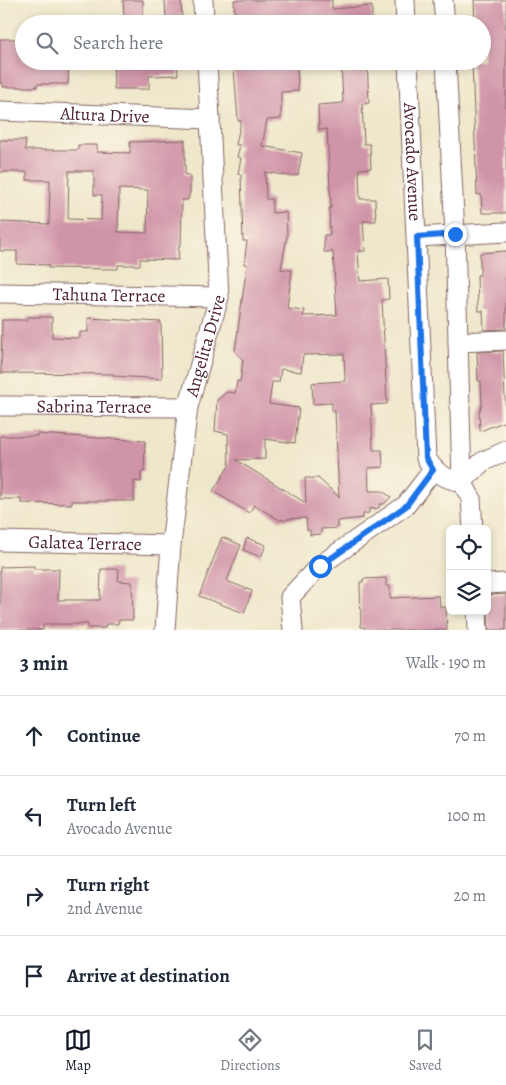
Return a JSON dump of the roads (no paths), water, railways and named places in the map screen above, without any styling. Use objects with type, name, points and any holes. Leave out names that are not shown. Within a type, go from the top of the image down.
[{"type":"street","points":[[203,0],[204,15]]},
{"type":"street","points":[[405,0],[406,15]]},
{"type":"street","points":[[444,0],[445,15]]},
{"type":"street","name":"Angelita Drive","points":[[165,630],[171,545],[188,407],[219,297],[207,70]]},
{"type":"street","name":"Avocado Avenue","points":[[408,70],[426,458],[433,470]]},
{"type":"street","points":[[446,70],[455,234],[462,482],[471,498],[473,525]]},
{"type":"street","name":"Altura Drive","points":[[0,111],[210,119]]},
{"type":"street","points":[[417,237],[506,232]]},
{"type":"street","name":"Tahuna Terrace","points":[[0,293],[219,297]]},
{"type":"street","points":[[458,342],[506,340]]},
{"type":"street","name":"Sabrina Terrace","points":[[0,406],[188,407]]},
{"type":"street","points":[[462,482],[482,462],[506,451]]},
{"type":"street","points":[[293,630],[290,597],[320,566],[406,506],[433,470],[448,480],[462,482]]},
{"type":"street","name":"Galatea Terrace","points":[[0,541],[171,545]]},
{"type":"street","points":[[491,584],[506,583]]},
{"type":"street","points":[[477,615],[478,630]]}]
